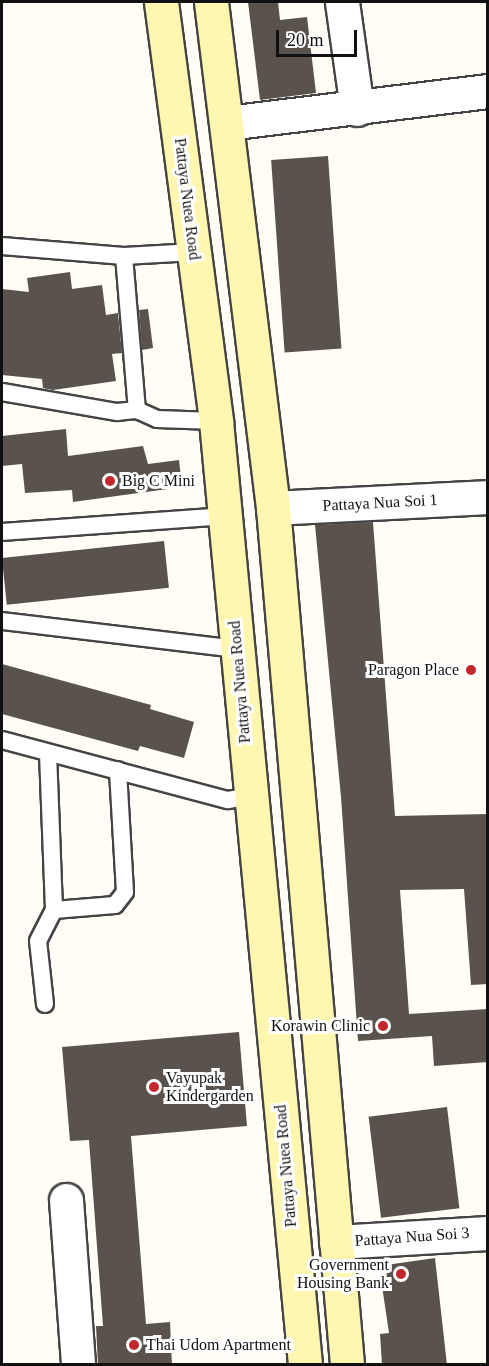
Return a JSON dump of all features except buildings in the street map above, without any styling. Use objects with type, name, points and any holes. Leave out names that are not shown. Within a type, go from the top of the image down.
[{"type":"main road","name":"Pattaya Nuea Road","points":[[161,2],[216,421],[305,1365]]},
{"type":"main road","points":[[211,2],[273,508],[347,1365]]},
{"type":"street","points":[[342,2],[357,109]]},
{"type":"street","points":[[227,123],[357,109],[488,91]]},
{"type":"street","name":"Pattaya Nua Soi 1","points":[[273,508],[488,497]]},
{"type":"street","points":[[66,1200],[78,1365]]},
{"type":"street","name":"Pattaya Nua Soi 3","points":[[336,1242],[488,1233]]},
{"type":"lane","points":[[2,246],[124,256],[194,252]]},
{"type":"lane","points":[[124,256],[137,410]]},
{"type":"lane","points":[[2,392],[117,411],[137,410],[157,419],[216,421]]},
{"type":"lane","points":[[2,532],[225,516]]},
{"type":"lane","points":[[2,621],[237,650]]},
{"type":"lane","points":[[2,740],[228,800],[251,796]]},
{"type":"lane","points":[[45,1004],[38,941],[54,910],[48,753]]},
{"type":"lane","points":[[54,910],[115,905],[126,892],[118,770]]},
{"type":"place","name":"Big C Mini","points":[[110,481]]},
{"type":"place","name":"Paragon Place","points":[[471,670]]},
{"type":"place","name":"Korawin Clinic","points":[[383,1026]]},
{"type":"place","name":"Vayupak Kindergarden","points":[[154,1087]]},
{"type":"place","name":"Government Housing Bank","points":[[401,1274]]},
{"type":"place","name":"Thai Udom Apartment","points":[[134,1345]]}]
